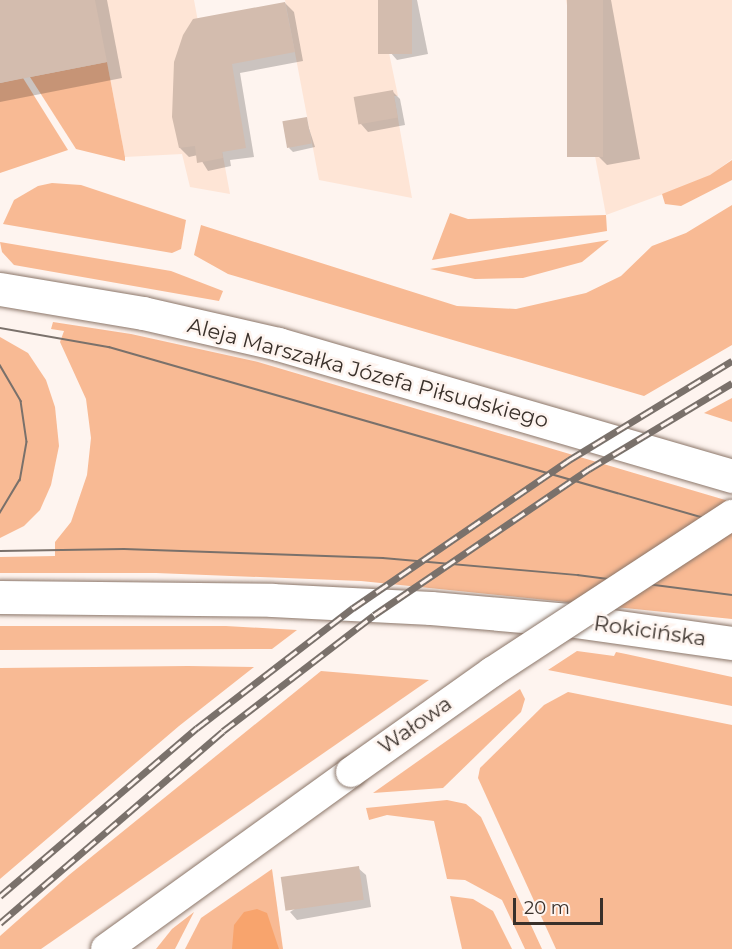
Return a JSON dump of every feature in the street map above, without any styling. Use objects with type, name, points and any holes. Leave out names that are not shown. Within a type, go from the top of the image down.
[{"type":"main road","name":"Aleja Marszałka Józefa Piłsudskiego","points":[[0,289],[143,313],[278,344],[732,476]]},
{"type":"main road","name":"Rokicińska","points":[[0,597],[284,601],[568,620],[732,643]]},
{"type":"street","name":"Wałowa","points":[[106,949],[492,672],[732,514]]},
{"type":"shaded area","points":[[0,0],[194,0],[230,194],[190,187],[182,154],[125,157],[107,62],[0,82]]},
{"type":"shaded area","points":[[285,0],[378,0],[398,96],[394,96],[412,198],[319,180]]},
{"type":"shaded area","points":[[566,0],[732,0],[732,159],[707,178],[606,215]]},
{"type":"shaded area","points":[[107,62],[125,161],[76,149],[30,77]]},
{"type":"shaded area","points":[[23,78],[68,150],[0,173],[0,83]]},
{"type":"shaded area","points":[[732,160],[732,180],[681,206],[665,204],[662,194],[710,175]]},
{"type":"shaded area","points":[[52,183],[81,185],[186,220],[181,249],[172,253],[3,224],[14,200],[38,186]]},
{"type":"shaded area","points":[[732,205],[732,345],[644,396],[228,274],[194,255],[201,225],[457,306],[516,309],[586,293],[621,276],[652,246],[686,233]]},
{"type":"shaded area","points":[[450,213],[468,219],[606,215],[607,231],[432,260]]},
{"type":"shaded area","points":[[609,240],[582,262],[523,278],[475,279],[430,269]]},
{"type":"shaded area","points":[[0,242],[171,271],[223,291],[219,301],[14,265],[2,252]]},
{"type":"shaded area","points":[[53,322],[131,334],[258,362],[732,502],[732,619],[361,581],[156,573],[0,573],[0,557],[55,556],[55,542],[71,522],[87,475],[91,438],[86,399],[60,342],[64,331],[51,329]]},
{"type":"shaded area","points":[[0,337],[28,353],[46,380],[55,407],[59,446],[51,485],[40,510],[24,526],[0,538]]},
{"type":"shaded area","points":[[732,398],[732,422],[704,413]]},
{"type":"shaded area","points":[[0,626],[226,626],[297,630],[272,649],[0,650]]},
{"type":"shaded area","points":[[577,651],[614,656],[616,652],[732,677],[732,706],[548,670]]},
{"type":"shaded area","points":[[254,667],[179,726],[0,879],[0,668]]},
{"type":"shaded area","points":[[321,671],[429,680],[41,949],[0,949],[0,936],[69,875]]},
{"type":"shaded area","points":[[520,689],[525,699],[521,712],[443,788],[373,793]]},
{"type":"shaded area","points":[[568,692],[732,725],[732,949],[556,949],[478,778],[480,768],[544,705]]},
{"type":"shaded area","points":[[447,800],[466,804],[481,817],[542,949],[525,949],[502,900],[465,880],[447,879],[434,821],[387,815],[369,820],[366,808]]},
{"type":"shaded area","points":[[272,869],[283,949],[185,949],[201,918]]},
{"type":"shaded area","points":[[450,896],[473,899],[493,911],[512,949],[462,949]]},
{"type":"shaded area","points":[[257,909],[267,913],[279,949],[232,949],[234,925],[244,912]]},
{"type":"shaded area","points":[[194,912],[175,949],[156,949],[172,929]]},
{"type":"building","points":[[0,0],[95,0],[107,62],[0,83]]},
{"type":"building","points":[[378,0],[412,0],[412,54],[378,54]]},
{"type":"building","points":[[567,0],[603,0],[603,157],[567,157]]},
{"type":"building","points":[[285,2],[295,52],[232,64],[246,148],[222,152],[223,158],[197,163],[195,146],[179,148],[172,117],[174,62],[183,35],[193,19]]},
{"type":"building","points":[[393,90],[398,118],[358,125],[354,97]]},
{"type":"building","points":[[307,117],[312,144],[287,148],[282,121]]},
{"type":"building","points":[[359,866],[364,900],[286,911],[281,877]]},
{"type":"tram line","points":[[0,328],[109,347],[732,526]]},
{"type":"tram line","points":[[0,365],[21,401],[27,442],[20,480],[0,513]]},
{"type":"tram line","points":[[0,551],[124,549],[383,558],[578,575],[732,595]]},
{"type":"railway","points":[[0,896],[197,728],[353,608],[569,460],[732,361]]},
{"type":"railway","points":[[0,923],[223,731],[374,615],[589,469],[732,383]]}]
